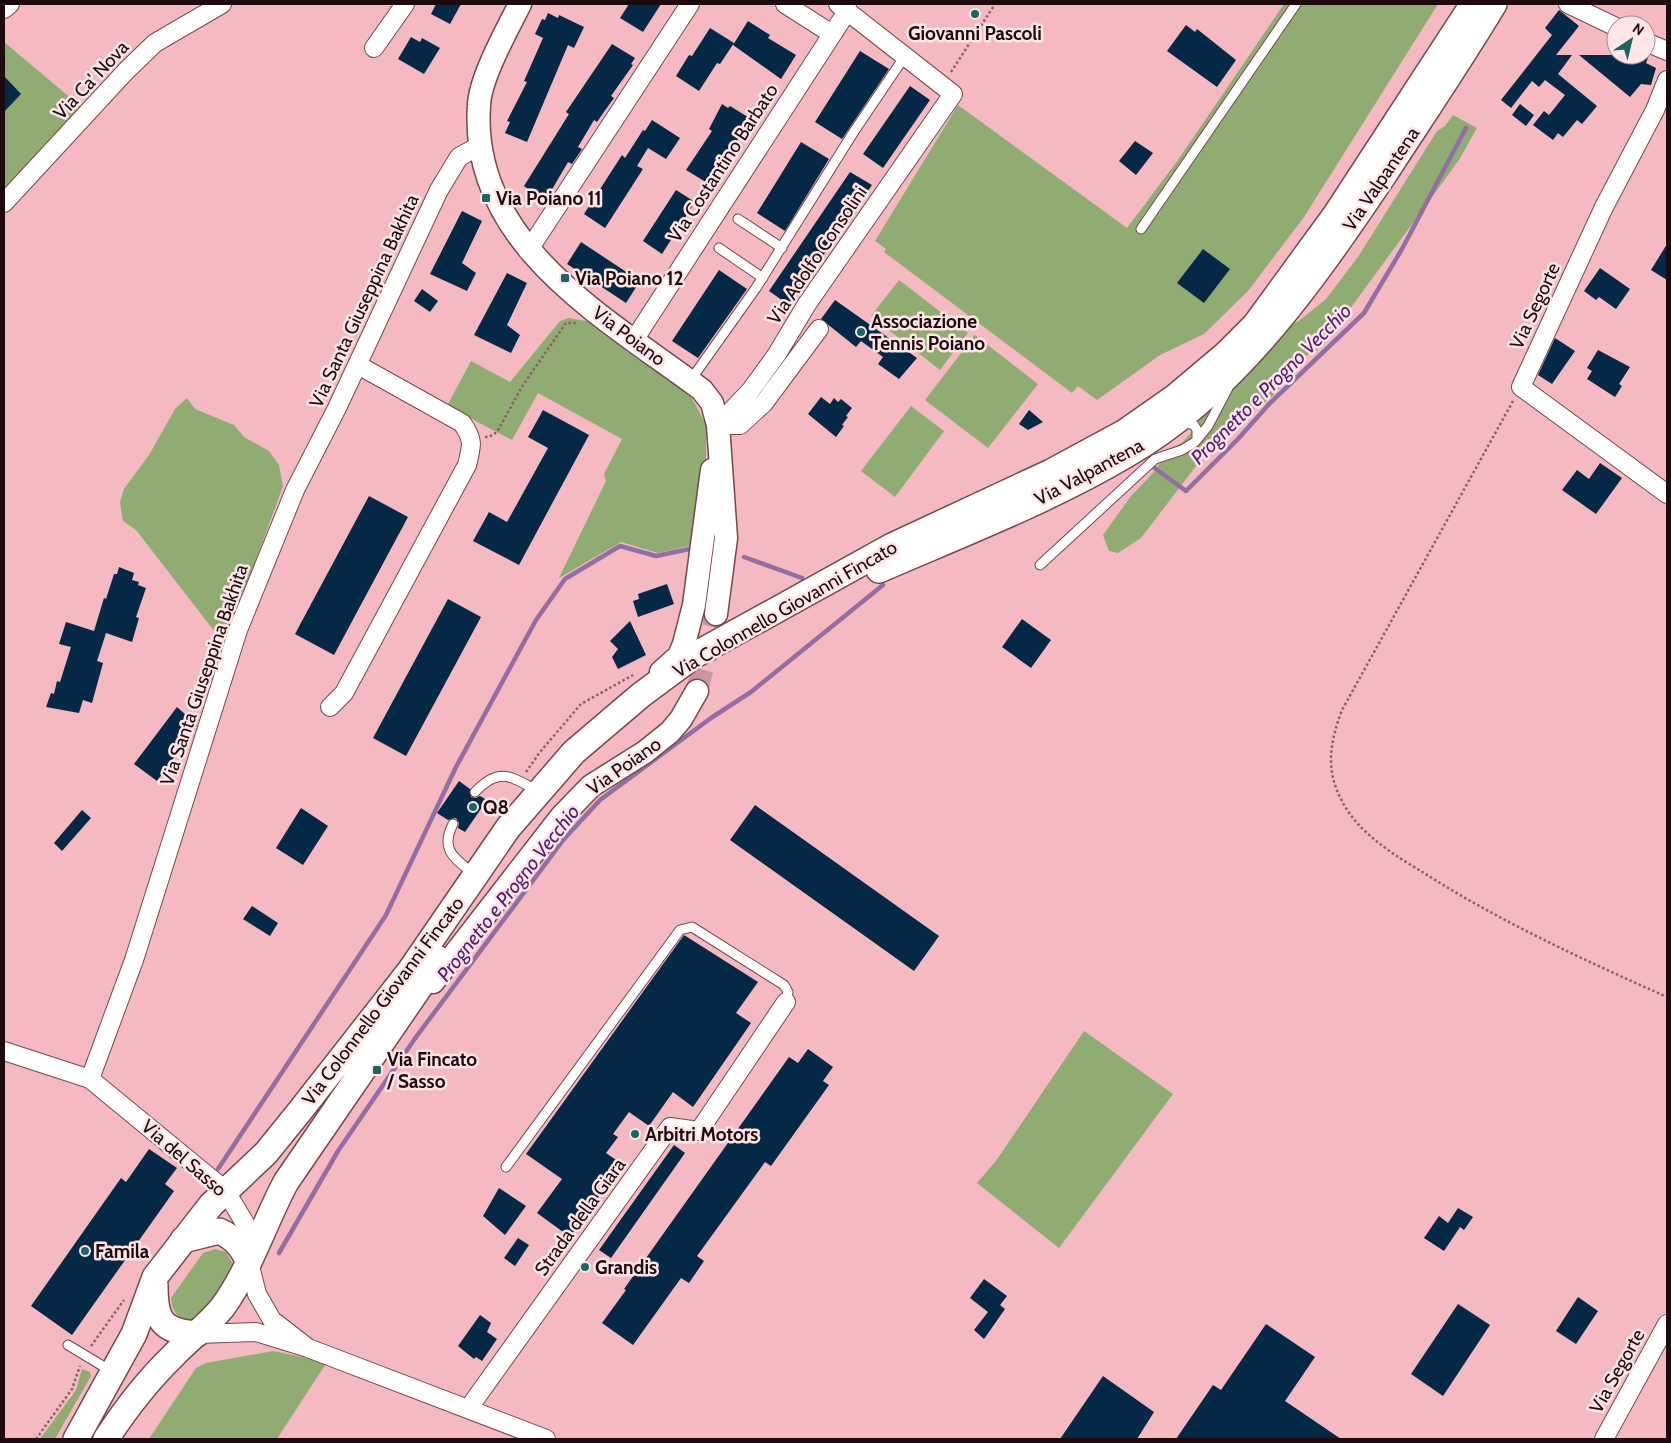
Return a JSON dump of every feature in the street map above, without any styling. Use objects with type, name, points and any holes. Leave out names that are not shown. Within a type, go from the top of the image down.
[{"type":"main road","name":"Via Valpantena","points":[[1051,472],[1125,432],[1176,397],[1255,326],[1336,214],[1473,4]]},
{"type":"main road","name":"Via Valpantena","points":[[582,765],[608,735],[649,700],[720,652],[852,582],[1055,492],[1126,455],[1171,424],[1243,361],[1296,301],[1341,239],[1494,4]]},
{"type":"main road","name":"Via Colonnello Giovanni Fincato","points":[[76,1439],[134,1334],[155,1277],[225,1190],[266,1153],[409,972],[508,828],[529,786],[562,764],[594,734],[641,695],[695,655],[892,546],[1051,472]]},
{"type":"main road","name":"Via Colonnello Giovanni Fincato","points":[[106,1439],[154,1375],[222,1307],[249,1262],[267,1218],[286,1182],[378,1049],[492,878],[554,795],[582,765]]},
{"type":"main road","points":[[183,1240],[219,1230],[231,1236],[241,1245],[249,1262]]},
{"type":"main road","points":[[155,1277],[155,1306],[159,1320],[168,1327],[184,1333],[197,1334]]},
{"type":"street","points":[[4,9],[10,4]]},
{"type":"street","name":"Via Ca' Nova","points":[[4,203],[126,71],[156,43],[222,4]]},
{"type":"street","points":[[374,48],[405,4]]},
{"type":"street","name":"Via Poiano","points":[[520,4],[491,64],[478,104],[479,146],[498,204],[528,251],[568,291],[702,390],[712,403],[718,425],[726,538],[716,614]]},
{"type":"street","points":[[528,251],[690,4]]},
{"type":"street","points":[[785,4],[832,34]]},
{"type":"street","name":"Via Valpantena","points":[[1474,37],[1501,4]]},
{"type":"street","points":[[1568,4],[1606,22]]},
{"type":"street","points":[[843,7],[942,86]]},
{"type":"street","name":"Via Costantino Barbato","points":[[634,340],[832,34],[843,7]]},
{"type":"street","name":"Via Segorte","points":[[1521,387],[1604,207],[1655,110],[1667,80]]},
{"type":"street","name":"Via Adolfo Consolini","points":[[718,425],[751,390],[777,354],[807,304],[952,94],[942,86]]},
{"type":"street","name":"Via Santa Giuseppina Bakhita","points":[[90,1079],[134,960],[238,630],[295,490],[358,365],[439,190],[459,157],[479,146]]},
{"type":"street","points":[[718,425],[740,425],[764,402],[819,329]]},
{"type":"street","points":[[330,708],[344,694],[467,465],[472,447],[471,436],[462,423],[358,365]]},
{"type":"street","points":[[1521,387],[1667,494]]},
{"type":"street","name":"Via Poiano","points":[[594,734],[609,712],[671,665],[684,644],[694,605],[718,425]]},
{"type":"street","name":"Via Poiano","points":[[378,1049],[561,817],[591,786],[645,752],[670,732],[681,719],[697,691]]},
{"type":"street","name":"Strada della Giara","points":[[468,1409],[670,1127],[699,1131],[786,1002]]},
{"type":"street","name":"Via del Sasso","points":[[4,1051],[90,1079],[225,1190],[246,1225],[250,1244],[249,1262]]},
{"type":"street","points":[[249,1262],[257,1294],[269,1314],[308,1348]]},
{"type":"street","name":"Via Segorte","points":[[1604,1439],[1667,1324]]},
{"type":"street","points":[[197,1334],[256,1332],[308,1348],[546,1439]]},
{"type":"lane","points":[[1140,229],[1296,4]]},
{"type":"lane","points":[[690,381],[763,278],[853,133],[905,56]]},
{"type":"lane","points":[[738,219],[782,248]]},
{"type":"lane","points":[[719,248],[763,278]]},
{"type":"lane","points":[[1040,565],[1155,459],[1182,450],[1197,439],[1212,420],[1243,361]]},
{"type":"lane","points":[[1171,424],[1186,421],[1191,423],[1197,430],[1197,439]]},
{"type":"lane","points":[[475,792],[484,782],[498,775],[509,776],[529,786]]},
{"type":"lane","points":[[453,824],[446,842],[449,852],[475,876]]},
{"type":"lane","points":[[506,1167],[680,930],[692,927],[784,985],[788,992],[786,1002]]},
{"type":"lane","points":[[68,1345],[114,1373]]},
{"type":"path","points":[[942,86],[995,4]]},
{"type":"path","points":[[471,436],[489,438],[497,432],[523,385],[566,323],[578,323],[591,330],[601,316]]},
{"type":"path","points":[[1521,387],[1342,710],[1330,751],[1335,786],[1342,803],[1354,819],[1371,836],[1412,866],[1475,905],[1510,923],[1667,997]]},
{"type":"path","points":[[529,786],[540,752],[581,704],[638,672]]},
{"type":"path","points":[[36,1439],[72,1389],[84,1356],[124,1300]]},
{"type":"green space","points":[[1284,4],[1438,4],[1304,217],[1248,291],[1204,334],[1160,355],[1097,400],[1078,386],[1072,393],[884,252],[886,249],[875,241],[958,105],[1127,228],[1178,160]]},
{"type":"green space","points":[[4,42],[85,110],[4,201]]},
{"type":"green space","points":[[1453,115],[1477,128],[1459,160],[1322,347],[1295,362],[1285,381],[1270,399],[1251,411],[1212,445],[1141,538],[1118,553],[1109,551],[1103,535],[1131,496],[1154,472],[1170,448],[1182,443],[1189,435],[1221,390],[1267,337],[1299,321],[1326,299],[1358,257],[1437,131],[1445,126]]},
{"type":"green space","points":[[899,280],[968,333],[940,370],[871,316]]},
{"type":"green space","points":[[590,316],[692,398],[706,425],[706,462],[693,545],[658,553],[621,542],[559,578],[606,481],[604,474],[622,439],[538,393],[512,440],[447,406],[471,361],[510,382],[560,321],[569,318],[586,321]]},
{"type":"green space","points":[[975,335],[1038,384],[988,448],[925,400]]},
{"type":"green space","points":[[187,398],[195,409],[234,425],[244,437],[269,451],[279,465],[283,486],[225,645],[136,530],[123,521],[120,502],[124,489],[149,455],[175,409]]},
{"type":"green space","points":[[911,406],[944,431],[895,497],[861,471]]},
{"type":"green space","points":[[1084,1031],[1173,1094],[1059,1248],[977,1183],[996,1161]]},
{"type":"green space","points":[[215,1249],[226,1252],[233,1264],[227,1280],[217,1297],[190,1322],[176,1313],[171,1298],[203,1253]]},
{"type":"green space","points":[[273,1351],[327,1362],[277,1439],[149,1439],[196,1368],[206,1363]]},
{"type":"green space","points":[[82,1369],[90,1372],[91,1376],[55,1439],[40,1439],[76,1390]]},
{"type":"building","points":[[436,4],[461,4],[450,24],[431,14]]},
{"type":"building","points":[[629,4],[661,4],[643,32],[620,18]]},
{"type":"building","points":[[1559,10],[1579,26],[1556,55],[1572,55],[1558,74],[1597,106],[1582,124],[1577,120],[1563,137],[1558,133],[1553,140],[1533,125],[1544,111],[1549,115],[1565,95],[1545,80],[1539,87],[1532,81],[1511,108],[1501,100],[1552,35],[1545,28]]},
{"type":"building","points":[[548,13],[558,18],[559,15],[584,27],[574,48],[568,45],[527,142],[505,133],[510,122],[507,121],[527,82],[524,81],[543,38],[535,34],[542,19],[545,20]]},
{"type":"building","points":[[748,21],[770,35],[768,38],[796,55],[781,79],[733,45]]},
{"type":"building","points":[[1186,25],[1195,32],[1197,29],[1236,60],[1217,87],[1167,51]]},
{"type":"building","points":[[710,28],[734,43],[720,64],[717,63],[699,91],[676,76],[689,55],[692,56]]},
{"type":"building","points":[[411,37],[420,42],[422,38],[440,48],[424,74],[398,59]]},
{"type":"building","points":[[612,44],[635,58],[631,64],[633,65],[611,96],[614,98],[597,122],[594,120],[578,147],[582,149],[572,164],[568,162],[543,205],[525,193],[528,189],[524,186],[569,114],[566,112]]},
{"type":"building","points":[[860,51],[889,69],[842,139],[815,122]]},
{"type":"building","points":[[1579,55],[1606,55],[1606,65],[1650,65],[1656,68],[1651,85],[1641,84],[1630,97]]},
{"type":"building","points":[[4,76],[21,94],[4,112]]},
{"type":"building","points":[[910,86],[930,100],[883,168],[863,154]]},
{"type":"building","points":[[722,104],[728,108],[730,106],[751,119],[724,161],[730,165],[714,187],[686,170],[712,131],[709,129]]},
{"type":"building","points":[[1520,104],[1534,115],[1526,126],[1512,115]]},
{"type":"building","points":[[652,120],[680,138],[666,159],[648,148],[637,166],[643,169],[605,228],[584,214],[622,155],[625,158],[643,130],[645,131]]},
{"type":"building","points":[[1135,141],[1153,153],[1136,175],[1119,161]]},
{"type":"building","points":[[801,142],[829,159],[785,231],[757,213]]},
{"type":"building","points":[[850,172],[872,185],[789,305],[769,291]]},
{"type":"building","points":[[676,190],[695,202],[662,254],[643,241]]},
{"type":"building","points":[[462,211],[482,221],[462,263],[476,273],[467,291],[430,274]]},
{"type":"building","points":[[581,242],[640,281],[626,303],[567,264]]},
{"type":"building","points":[[1667,244],[1667,280],[1651,270]]},
{"type":"building","points":[[1203,249],[1230,269],[1204,303],[1177,283]]},
{"type":"building","points":[[1600,268],[1630,289],[1616,309],[1599,297],[1596,300],[1584,291]]},
{"type":"building","points":[[719,270],[747,289],[698,358],[672,341]]},
{"type":"building","points":[[507,273],[527,283],[507,325],[520,335],[511,353],[474,335]]},
{"type":"building","points":[[422,289],[438,301],[430,312],[414,301]]},
{"type":"building","points":[[835,300],[917,358],[899,379],[878,364],[883,357],[861,341],[856,347],[821,319]]},
{"type":"building","points":[[1555,338],[1575,351],[1552,384],[1538,375]]},
{"type":"building","points":[[1598,350],[1630,367],[1619,384],[1622,386],[1615,397],[1587,379],[1592,371],[1587,368]]},
{"type":"building","points":[[821,397],[830,404],[834,398],[838,402],[841,399],[852,408],[842,425],[844,426],[836,437],[808,414]]},
{"type":"building","points":[[543,410],[589,435],[519,565],[473,541],[489,512],[507,522],[548,448],[528,437]]},
{"type":"building","points":[[1029,410],[1043,422],[1028,430],[1019,424]]},
{"type":"building","points":[[1600,463],[1622,478],[1596,514],[1562,490],[1577,470],[1589,479]]},
{"type":"building","points":[[369,496],[408,517],[334,655],[295,634]]},
{"type":"building","points":[[119,567],[134,573],[132,580],[139,582],[138,585],[146,588],[136,617],[139,618],[132,642],[106,633],[97,661],[103,663],[92,703],[83,700],[79,713],[46,707],[51,693],[54,694],[57,681],[60,682],[71,647],[59,644],[66,622],[94,631],[104,598],[106,599],[114,574],[117,574]]},
{"type":"building","points":[[667,584],[674,604],[638,617],[633,601],[639,599],[638,594]]},
{"type":"building","points":[[448,599],[481,617],[406,756],[373,738]]},
{"type":"building","points":[[1022,619],[1051,640],[1031,668],[1002,647]]},
{"type":"building","points":[[630,621],[646,655],[618,669],[612,657],[618,649],[610,641]]},
{"type":"building","points":[[177,707],[197,725],[157,781],[134,764]]},
{"type":"building","points":[[459,781],[470,789],[471,797],[476,798],[480,796],[487,800],[465,832],[458,828],[459,823],[456,818],[448,820],[437,813]]},
{"type":"building","points":[[755,805],[939,936],[914,971],[730,840]]},
{"type":"building","points":[[301,808],[328,826],[303,865],[276,848]]},
{"type":"building","points":[[82,810],[91,818],[62,851],[54,843]]},
{"type":"building","points":[[252,906],[278,923],[270,936],[243,919]]},
{"type":"building","points":[[684,935],[758,982],[736,1013],[751,1023],[693,1107],[673,1092],[649,1126],[629,1112],[613,1134],[618,1137],[606,1153],[622,1164],[570,1237],[537,1213],[562,1179],[526,1154]]},
{"type":"building","points":[[808,1049],[833,1067],[823,1081],[829,1085],[771,1166],[765,1162],[697,1256],[704,1261],[689,1283],[681,1278],[633,1345],[602,1323],[626,1290],[624,1289],[789,1057],[798,1063]]},
{"type":"building","points":[[674,1145],[685,1153],[611,1258],[599,1250]]},
{"type":"building","name":"Famila","points":[[149,1149],[177,1168],[165,1184],[174,1191],[72,1335],[31,1306],[121,1178],[126,1182]]},
{"type":"building","points":[[499,1188],[526,1206],[505,1235],[483,1216]]},
{"type":"building","points":[[1458,1208],[1473,1217],[1464,1230],[1460,1227],[1444,1251],[1424,1238],[1439,1216],[1448,1223]]},
{"type":"building","points":[[518,1238],[529,1245],[515,1266],[504,1258]]},
{"type":"building","points":[[984,1279],[1007,1296],[1000,1305],[1005,1309],[984,1339],[974,1330],[988,1312],[970,1298]]},
{"type":"building","points":[[1578,1297],[1598,1311],[1576,1344],[1556,1331]]},
{"type":"building","points":[[1458,1304],[1490,1325],[1443,1396],[1411,1374]]},
{"type":"building","points":[[480,1315],[491,1323],[487,1332],[497,1339],[482,1361],[476,1357],[474,1359],[458,1346]]},
{"type":"building","points":[[1266,1324],[1315,1357],[1285,1401],[1341,1439],[1176,1439],[1213,1385],[1221,1390]]},
{"type":"building","points":[[1103,1376],[1154,1412],[1137,1439],[1060,1439]]},
{"type":"waterway","name":"Prognetto e Progno Vecchio","points":[[1152,466],[1186,491],[1238,439],[1270,403],[1364,313],[1402,249],[1466,128]]},
{"type":"waterway","name":"Prognetto e Progno Vecchio","points":[[218,1169],[386,915],[456,767],[536,620],[565,579],[620,546],[656,556],[694,548]]},
{"type":"waterway","name":"Prognetto e Progno Vecchio","points":[[744,557],[802,578]]},
{"type":"waterway","name":"Prognetto e Progno Vecchio","points":[[279,1253],[338,1151],[416,1037],[564,839],[600,800],[711,718],[751,692],[883,585]]},
{"type":"tunnel","points":[[697,691],[716,614]]},
{"type":"place","name":"Giovanni Pascoli","points":[[975,14]]},
{"type":"place","name":"Via Poiano 11","points":[[486,198]]},
{"type":"place","name":"Via Poiano 12","points":[[565,278]]},
{"type":"place","name":"Associazione Tennis Poiano","points":[[861,332]]},
{"type":"place","name":"Q8","points":[[473,807]]},
{"type":"place","name":"Via Fincato / Sasso","points":[[377,1070]]},
{"type":"place","name":"Arbitri Motors","points":[[635,1134]]},
{"type":"place","name":"Famila","points":[[85,1251]]},
{"type":"place","name":"Grandis","points":[[585,1267]]}]
